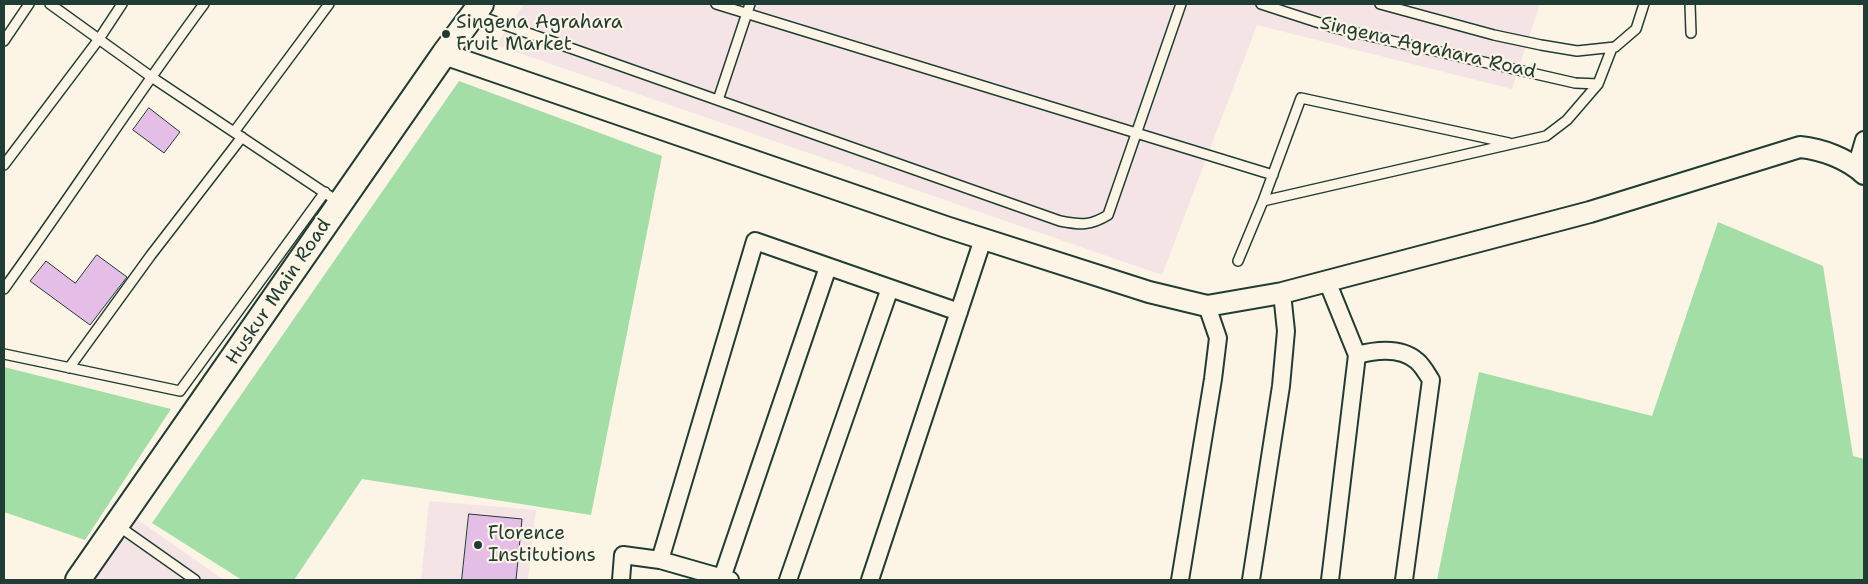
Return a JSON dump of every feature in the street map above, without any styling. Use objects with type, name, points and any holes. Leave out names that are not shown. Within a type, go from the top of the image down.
[{"type":"main road","name":"Huskur Main Road","points":[[78,580],[117,525],[333,198],[478,9]]},
{"type":"street","points":[[444,54],[983,239],[1149,292],[1207,306],[1282,293],[1590,212],[1800,147],[1816,148],[1860,171],[1864,140]]},
{"type":"street","points":[[870,580],[983,239]]},
{"type":"street","points":[[660,560],[755,241],[959,312]]},
{"type":"street","points":[[621,580],[622,555],[660,560],[726,579],[828,267]]},
{"type":"street","points":[[1327,281],[1357,355],[1330,580]]},
{"type":"street","points":[[788,580],[890,288]]},
{"type":"street","points":[[1251,580],[1281,386],[1286,331],[1282,293]]},
{"type":"street","points":[[1180,580],[1218,338],[1207,306]]},
{"type":"street","points":[[1357,355],[1374,351],[1400,352],[1417,361],[1431,380],[1404,580]]},
{"type":"lane","points":[[4,41],[29,4]]},
{"type":"lane","points":[[4,354],[180,392],[333,198],[150,76],[50,4]]},
{"type":"lane","points":[[4,165],[99,39],[122,4]]},
{"type":"lane","points":[[4,289],[50,226],[150,76],[204,4]]},
{"type":"lane","points":[[69,368],[238,134],[329,4]]},
{"type":"lane","points":[[716,4],[1273,175]]},
{"type":"lane","points":[[718,100],[750,4]]},
{"type":"lane","points":[[478,9],[718,100],[1060,221],[1082,225],[1096,222],[1108,215],[1181,4]]},
{"type":"lane","name":"Singena Agrahara Road","points":[[1261,4],[1335,28],[1575,83],[1598,84]]},
{"type":"lane","points":[[1380,4],[1494,35],[1577,51],[1616,47],[1636,29],[1644,4]]},
{"type":"lane","points":[[1690,4],[1691,33]]},
{"type":"lane","points":[[1263,201],[1546,136],[1567,120],[1598,84],[1612,48]]},
{"type":"lane","points":[[1238,261],[1302,98],[1513,144]]},
{"type":"lane","points":[[117,525],[195,580]]},
{"type":"shaded area","points":[[524,4],[1540,4],[1512,89],[1257,25],[1162,275],[496,45]]},
{"type":"shaded area","name":"Florence Institutions","points":[[429,501],[536,510],[528,580],[421,580]]},
{"type":"shaded area","points":[[134,517],[224,580],[88,580]]},
{"type":"green space","points":[[459,81],[662,156],[591,515],[362,479],[294,580],[242,580],[152,523]]},
{"type":"green space","points":[[1718,222],[1823,266],[1853,456],[1864,459],[1864,580],[1437,580],[1479,372],[1652,416]]},
{"type":"green space","points":[[4,367],[171,409],[85,540],[4,512]]},
{"type":"building","points":[[149,108],[180,132],[164,153],[133,130]]},
{"type":"building","points":[[97,255],[127,277],[90,325],[30,281],[46,261],[75,283]]},
{"type":"building","points":[[469,514],[522,519],[516,580],[462,580]]},
{"type":"place","name":"Singena Agrahara Fruit Market","points":[[446,34]]},
{"type":"place","name":"Florence Institutions","points":[[478,545]]}]
